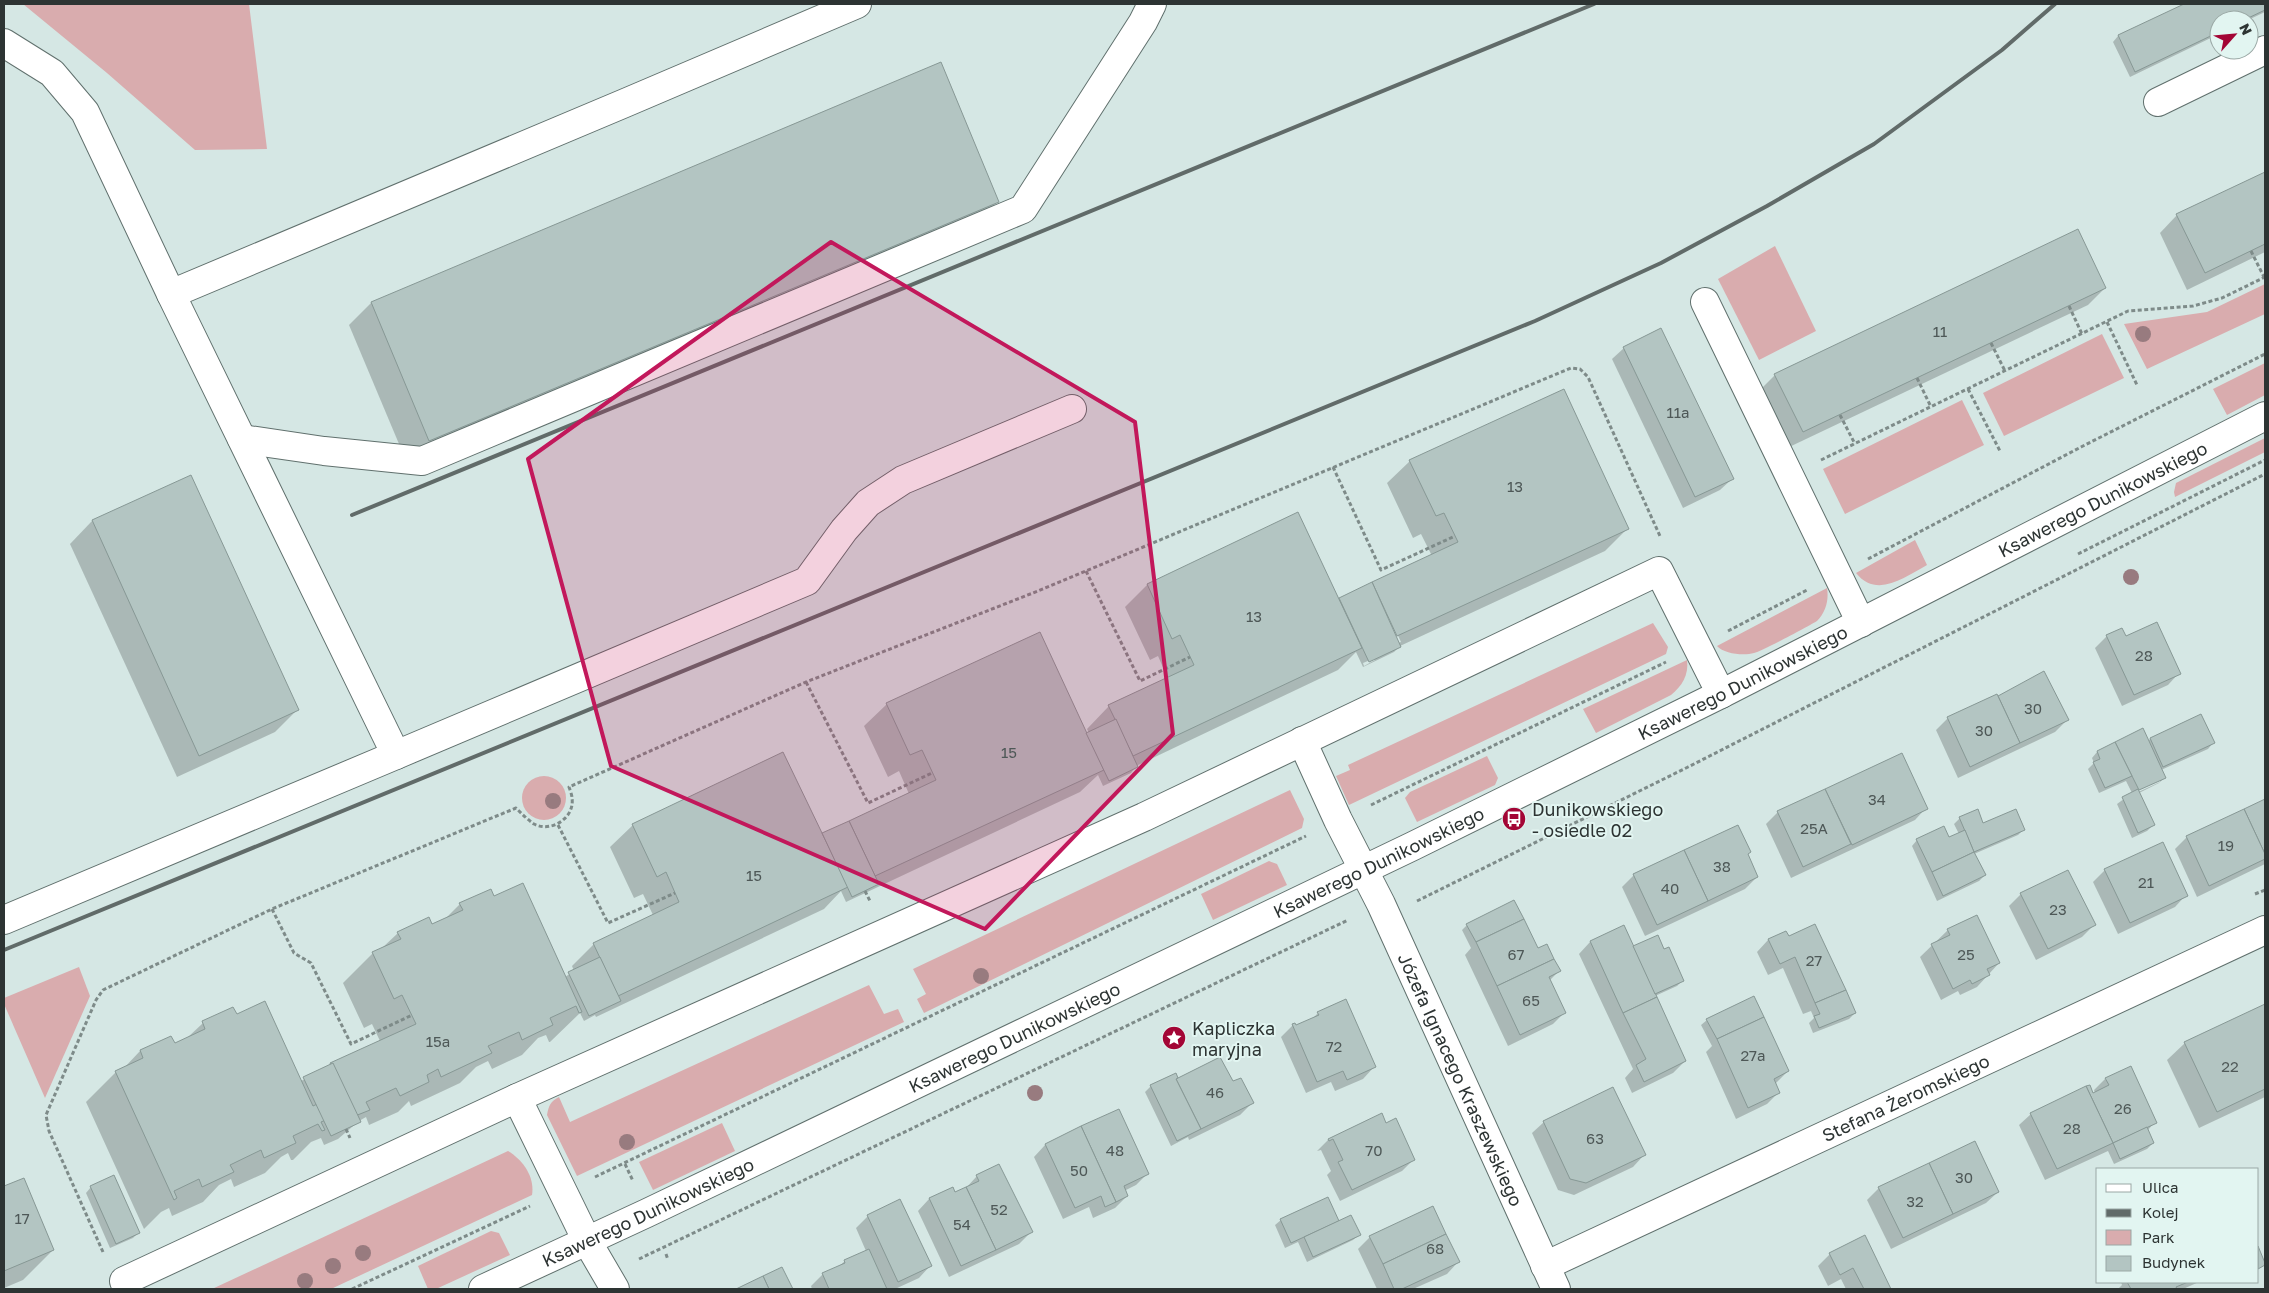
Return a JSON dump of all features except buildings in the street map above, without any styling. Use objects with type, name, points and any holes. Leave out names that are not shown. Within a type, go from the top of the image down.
[{"type":"street","points":[[170,294],[857,4]]},
{"type":"street","points":[[242,438],[324,451],[422,461],[1023,209],[1143,22],[1152,4]]},
{"type":"street","points":[[4,43],[52,73],[85,112],[170,294],[396,755]]},
{"type":"street","points":[[2158,102],[2265,50]]},
{"type":"street","points":[[1705,302],[1861,622]]},
{"type":"street","points":[[4,920],[807,581],[844,530],[868,503],[903,480],[1072,409]]},
{"type":"street","name":"Ksawerego Dunikowskiego","points":[[483,1289],[1364,870],[1721,694],[2265,416]]},
{"type":"street","points":[[127,1289],[124,1281],[517,1098],[1144,817],[1659,571],[1721,694]]},
{"type":"street","name":"Józefa Ignacego Kraszewskiego","points":[[1302,741],[1338,820],[1364,870],[1551,1277]]},
{"type":"street","name":"Stefana Żeromskiego","points":[[1551,1277],[2265,930]]},
{"type":"street","points":[[517,1098],[587,1241],[615,1289]]},
{"type":"path","points":[[1790,476],[2128,312],[2193,306],[2222,298],[2265,277],[2251,251]]},
{"type":"path","points":[[2069,306],[2082,334]]},
{"type":"path","points":[[2107,322],[2138,385]]},
{"type":"path","points":[[1991,343],[2004,371]]},
{"type":"path","points":[[352,1289],[624,1164],[1698,646],[2081,447],[2265,354]]},
{"type":"path","points":[[104,1252],[49,1131],[46,1115],[96,1000],[103,990],[272,909],[516,808],[536,824],[546,827],[558,825],[570,811],[573,800],[569,787],[806,682],[1086,571],[1571,368],[1580,369],[1588,377],[1663,543]]},
{"type":"path","points":[[1917,378],[1931,407]]},
{"type":"path","points":[[1968,389],[2000,451]]},
{"type":"path","points":[[1840,415],[1855,444]]},
{"type":"path","points":[[1333,467],[1381,570],[1454,536]]},
{"type":"path","points":[[1409,905],[1688,767],[2265,474]]},
{"type":"path","points":[[1086,571],[1140,681],[1190,657]]},
{"type":"path","points":[[806,682],[868,803],[932,773]]},
{"type":"path","points":[[558,825],[608,924],[676,893]]},
{"type":"path","points":[[865,891],[870,901]]},
{"type":"path","points":[[272,909],[294,953],[311,963],[352,1044],[412,1015]]},
{"type":"path","points":[[666,1254],[668,1260]]},
{"type":"highlighted area","points":[[831,242],[1135,422],[1173,734],[985,929],[611,766],[528,459]]},
{"type":"green space","points":[[23,4],[249,4],[267,149],[195,150],[107,73]]},
{"type":"green space","points":[[1775,246],[1816,331],[1759,360],[1718,279]]},
{"type":"green space","points":[[2265,284],[2265,314],[2147,369],[2124,324],[2207,312]]},
{"type":"green space","points":[[2102,334],[2124,378],[2004,436],[1983,393]]},
{"type":"green space","points":[[2265,363],[2265,395],[2227,415],[2213,389]]},
{"type":"green space","points":[[1962,400],[1984,445],[1845,514],[1823,469]]},
{"type":"green space","points":[[2265,438],[2265,452],[2175,497],[2176,483]]},
{"type":"green space","points":[[1915,540],[1927,565],[1910,575],[1882,585],[1864,581],[1856,573]]},
{"type":"green space","points":[[1827,588],[1828,597],[1823,614],[1817,621],[1797,632],[1750,654],[1729,653],[1717,646]]},
{"type":"green space","points":[[1653,623],[1668,647],[1666,654],[1349,805],[1336,776],[1350,770],[1348,765]]},
{"type":"green space","points":[[1687,660],[1687,671],[1684,680],[1671,695],[1596,733],[1583,709]]},
{"type":"green space","points":[[1487,756],[1498,778],[1495,785],[1417,822],[1405,798],[1410,792]]},
{"type":"green space","points":[[540,776],[548,776],[560,782],[566,798],[560,814],[548,820],[540,820],[528,814],[522,802],[522,794],[528,782]]},
{"type":"green space","points":[[1290,790],[1304,819],[1302,828],[924,1013],[917,999],[926,994],[913,969]]},
{"type":"green space","points":[[1269,861],[1277,864],[1287,885],[1213,920],[1201,894]]},
{"type":"green space","points":[[79,967],[90,996],[45,1098],[4,1004],[4,998]]},
{"type":"green space","points":[[869,985],[884,1014],[898,1009],[904,1022],[577,1176],[547,1115],[550,1104],[559,1097],[570,1122]]},
{"type":"green space","points":[[722,1123],[735,1151],[653,1190],[639,1162]]},
{"type":"green space","points":[[508,1151],[527,1170],[532,1182],[532,1195],[331,1289],[212,1289]]},
{"type":"green space","points":[[491,1231],[499,1233],[510,1255],[436,1289],[428,1289],[418,1266]]},
{"type":"railway","points":[[352,515],[1594,4]]},
{"type":"railway","points":[[4,950],[1535,321],[1661,263],[1767,206],[1874,144],[2002,50],[2055,4]]},
{"type":"place","name":"Dunikowskiego - osiedle 02","points":[[1514,819]]},
{"type":"place","name":"Kapliczka maryjna","points":[[1174,1038]]}]
